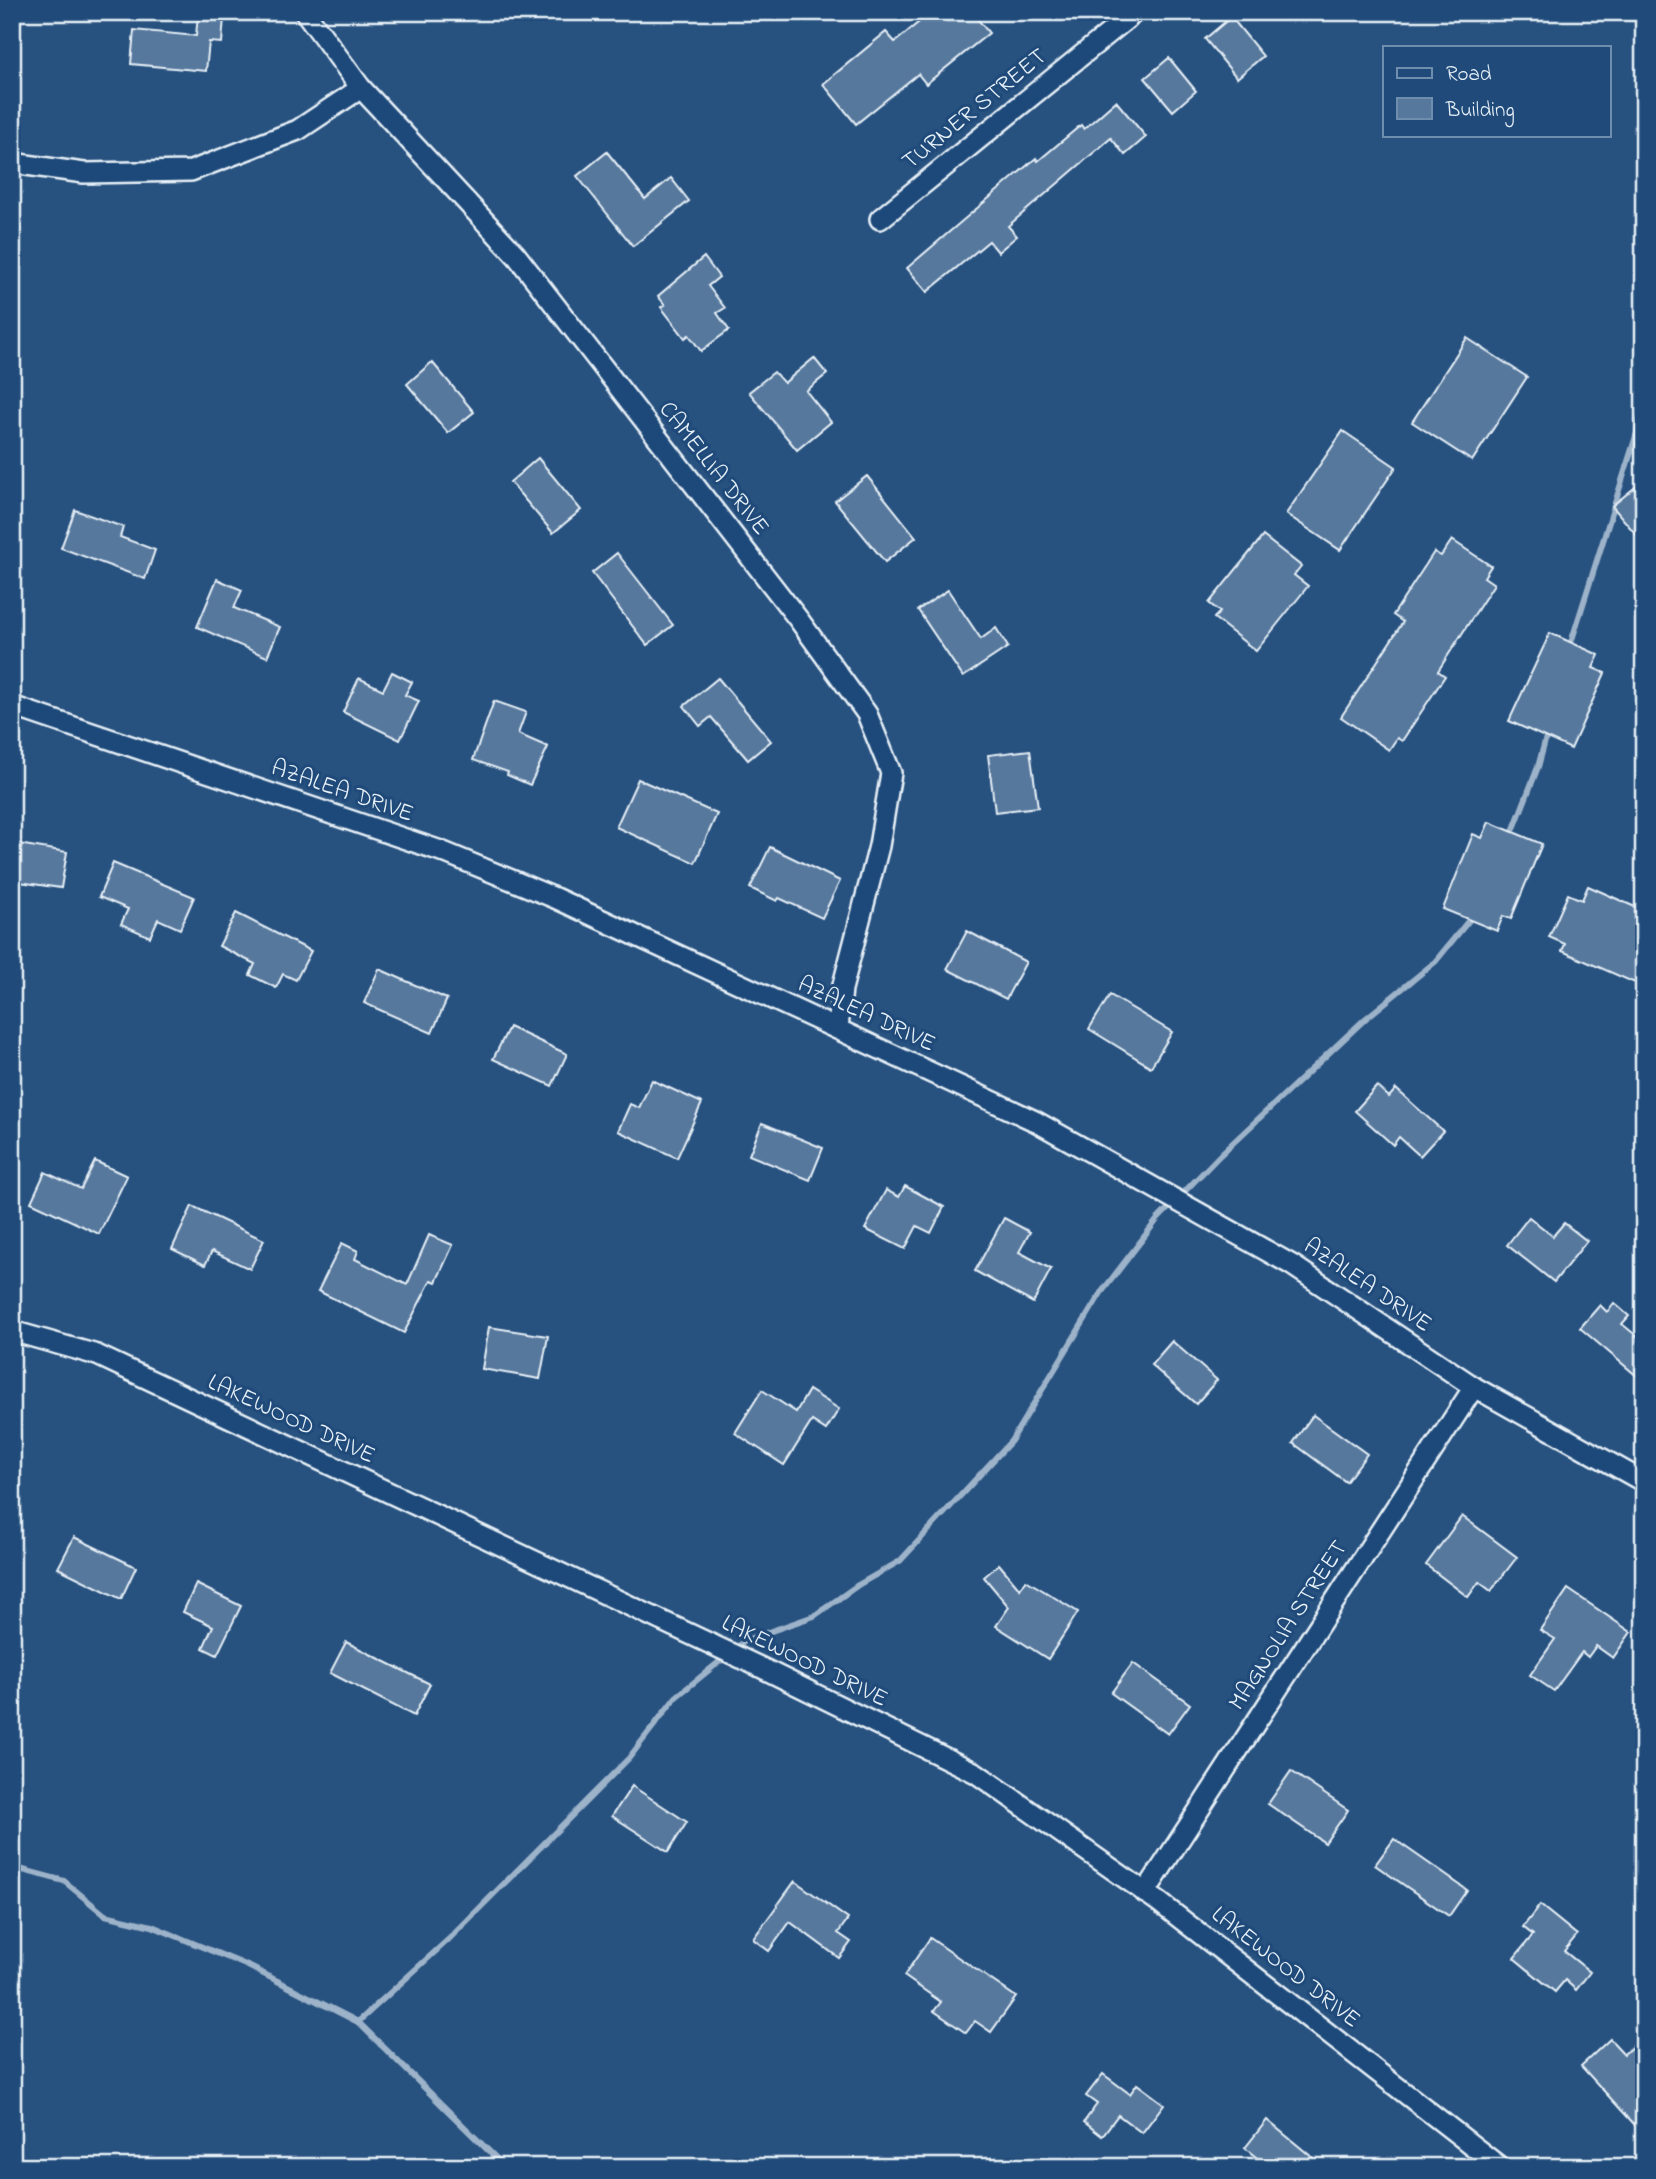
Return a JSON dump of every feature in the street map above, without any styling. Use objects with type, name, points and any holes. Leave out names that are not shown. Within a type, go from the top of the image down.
[{"type":"street","name":"CAMELLIA DRIVE","points":[[305,12],[361,88],[516,255],[799,620],[867,714],[891,773],[879,846],[842,989],[838,1028]]},
{"type":"street","name":"TURNER STREET","points":[[880,219],[1135,12]]},
{"type":"street","points":[[12,163],[84,173],[191,171],[298,130],[361,88]]},
{"type":"street","name":"AZALEA DRIVE","points":[[12,706],[441,851],[555,898],[1035,1121],[1292,1265],[1474,1387],[1644,1482]]},
{"type":"street","name":"LAKEWOOD DRIVE","points":[[12,1331],[96,1355],[976,1773],[1145,1893],[1500,2167]]},
{"type":"street","name":"MAGNOLIA STREET","points":[[1145,1893],[1474,1387]]},
{"type":"building","points":[[931,12],[972,12],[989,33],[926,84],[918,74],[856,124],[823,84],[886,32],[895,42]]},
{"type":"building","points":[[198,14],[224,17],[222,43],[209,42],[206,71],[131,64],[134,30],[196,36]]},
{"type":"building","points":[[1231,17],[1263,56],[1237,78],[1205,39]]},
{"type":"building","points":[[1169,58],[1196,91],[1173,111],[1145,78]]},
{"type":"building","points":[[1116,101],[1146,137],[1125,155],[1111,138],[1008,226],[1017,236],[998,252],[989,241],[927,292],[907,268],[1036,158],[1038,161],[1081,125],[1084,129]]},
{"type":"building","points":[[607,152],[645,199],[671,178],[689,201],[633,246],[577,176]]},
{"type":"building","points":[[704,257],[719,277],[708,286],[725,308],[717,313],[729,330],[701,351],[689,335],[685,338],[661,307],[665,305],[658,296]]},
{"type":"building","points":[[1467,338],[1527,377],[1472,461],[1412,422]]},
{"type":"building","points":[[814,358],[827,374],[806,391],[831,422],[797,450],[749,392],[774,372],[784,383]]},
{"type":"building","points":[[432,362],[474,412],[448,433],[407,384]]},
{"type":"building","points":[[1343,431],[1396,467],[1340,550],[1286,514]]},
{"type":"building","points":[[538,458],[581,510],[553,533],[510,482]]},
{"type":"building","points":[[867,476],[916,537],[885,562],[835,501]]},
{"type":"building","points":[[1644,480],[1644,544],[1612,506]]},
{"type":"building","points":[[75,510],[123,527],[120,537],[155,550],[145,579],[61,548]]},
{"type":"building","points":[[1263,536],[1301,566],[1294,575],[1308,586],[1256,651],[1214,618],[1220,612],[1209,603]]},
{"type":"building","points":[[1452,540],[1491,566],[1484,577],[1494,584],[1438,671],[1445,676],[1402,741],[1397,738],[1389,750],[1341,717],[1403,622],[1393,615],[1434,552],[1441,556]]},
{"type":"building","points":[[617,553],[673,625],[647,645],[592,573]]},
{"type":"building","points":[[217,579],[242,590],[234,608],[280,627],[267,657],[197,627]]},
{"type":"building","points":[[948,590],[981,639],[996,628],[1008,647],[963,677],[918,610]]},
{"type":"building","points":[[1550,633],[1599,655],[1593,668],[1605,673],[1571,749],[1509,721]]},
{"type":"building","points":[[392,672],[412,682],[405,695],[419,701],[400,740],[343,712],[359,678],[383,690]]},
{"type":"building","points":[[718,678],[771,741],[748,760],[711,717],[700,726],[684,706]]},
{"type":"building","points":[[494,701],[526,712],[518,734],[548,747],[530,785],[507,775],[508,772],[473,760]]},
{"type":"building","points":[[1030,750],[1038,807],[995,812],[988,755]]},
{"type":"building","points":[[638,779],[717,814],[695,863],[616,827]]},
{"type":"building","points":[[1489,822],[1542,844],[1511,919],[1503,916],[1497,931],[1443,909],[1473,834],[1482,838]]},
{"type":"building","points":[[12,843],[67,852],[61,888],[12,881]]},
{"type":"building","points":[[770,847],[840,881],[822,918],[750,888]]},
{"type":"building","points":[[113,863],[194,897],[180,929],[158,919],[150,937],[121,924],[128,909],[99,897]]},
{"type":"building","points":[[1588,886],[1644,911],[1644,963],[1635,983],[1562,951],[1565,944],[1549,937],[1568,894],[1582,900]]},
{"type":"building","points":[[236,913],[311,951],[296,980],[283,974],[276,988],[250,975],[255,964],[219,946]]},
{"type":"building","points":[[967,931],[1026,962],[1006,999],[947,969]]},
{"type":"building","points":[[379,969],[447,999],[432,1033],[364,1003]]},
{"type":"building","points":[[1110,995],[1172,1032],[1151,1067],[1089,1029]]},
{"type":"building","points":[[509,1027],[567,1054],[552,1086],[493,1059]]},
{"type":"building","points":[[652,1080],[702,1103],[677,1158],[618,1131],[630,1104],[639,1108]]},
{"type":"building","points":[[1377,1086],[1389,1097],[1396,1089],[1443,1131],[1420,1156],[1399,1137],[1393,1145],[1355,1111]]},
{"type":"building","points":[[762,1123],[823,1148],[810,1180],[749,1155]]},
{"type":"building","points":[[95,1161],[127,1176],[99,1234],[31,1202],[45,1172],[81,1189]]},
{"type":"building","points":[[905,1186],[944,1207],[931,1233],[917,1226],[905,1249],[865,1229],[886,1190],[899,1197]]},
{"type":"building","points":[[192,1206],[264,1240],[250,1269],[212,1251],[205,1265],[172,1249]]},
{"type":"building","points":[[1529,1217],[1553,1236],[1564,1223],[1587,1241],[1554,1282],[1507,1245]]},
{"type":"building","points":[[1004,1218],[1030,1232],[1019,1252],[1051,1269],[1033,1303],[975,1271]]},
{"type":"building","points":[[429,1235],[453,1245],[436,1282],[431,1280],[404,1333],[318,1291],[342,1243],[358,1251],[355,1259],[407,1285]]},
{"type":"building","points":[[1614,1303],[1629,1316],[1622,1324],[1644,1342],[1644,1382],[1580,1328],[1600,1305],[1607,1312]]},
{"type":"building","points":[[489,1327],[548,1336],[540,1379],[482,1369]]},
{"type":"building","points":[[1172,1341],[1217,1380],[1196,1404],[1151,1365]]},
{"type":"building","points":[[762,1390],[796,1412],[809,1390],[839,1409],[826,1430],[812,1421],[784,1465],[735,1433]]},
{"type":"building","points":[[1313,1415],[1367,1454],[1346,1482],[1293,1443]]},
{"type":"building","points":[[1462,1516],[1517,1557],[1491,1591],[1479,1582],[1468,1597],[1426,1565]]},
{"type":"building","points":[[74,1537],[136,1567],[121,1599],[58,1568]]},
{"type":"building","points":[[999,1564],[1020,1589],[1026,1580],[1078,1612],[1048,1659],[996,1626],[1009,1607],[984,1577]]},
{"type":"building","points":[[196,1584],[241,1606],[217,1655],[203,1648],[213,1626],[183,1612]]},
{"type":"building","points":[[1568,1589],[1631,1632],[1613,1658],[1596,1646],[1588,1657],[1582,1652],[1554,1691],[1530,1675],[1555,1639],[1540,1630]]},
{"type":"building","points":[[346,1642],[430,1684],[414,1716],[330,1673]]},
{"type":"building","points":[[1133,1663],[1190,1704],[1168,1734],[1111,1693]]},
{"type":"building","points":[[1291,1771],[1348,1810],[1325,1843],[1268,1804]]},
{"type":"building","points":[[632,1786],[687,1822],[668,1852],[612,1816]]},
{"type":"building","points":[[1394,1839],[1467,1890],[1449,1916],[1375,1865]]},
{"type":"building","points":[[795,1881],[848,1919],[838,1933],[851,1942],[839,1958],[790,1922],[769,1951],[753,1939]]},
{"type":"building","points":[[1540,1905],[1577,1935],[1564,1951],[1590,1972],[1576,1990],[1565,1980],[1555,1992],[1514,1958],[1533,1935],[1523,1927]]},
{"type":"building","points":[[930,1938],[1016,1997],[991,2032],[975,2021],[966,2033],[934,2011],[941,2002],[904,1976]]},
{"type":"building","points":[[1644,2036],[1644,2117],[1635,2125],[1581,2066],[1610,2039],[1624,2054]]},
{"type":"building","points":[[1103,2074],[1130,2094],[1137,2084],[1164,2104],[1142,2133],[1118,2115],[1102,2136],[1084,2122],[1097,2104],[1086,2096]]},
{"type":"building","points":[[1267,2120],[1324,2167],[1268,2167],[1245,2148]]},
{"type":"waterway","points":[[1569,649],[1637,433],[1644,396]]},
{"type":"waterway","points":[[1510,839],[1538,767],[1548,730]]},
{"type":"waterway","points":[[358,2022],[449,1939],[629,1758],[676,1697],[746,1640],[814,1616],[858,1585],[900,1561],[1011,1441],[1101,1293],[1157,1220],[1220,1155],[1365,1019],[1435,962],[1474,914]]},
{"type":"waterway","points":[[12,1867],[64,1881],[105,1915],[152,1926],[248,1966],[358,2022],[505,2167]]}]
